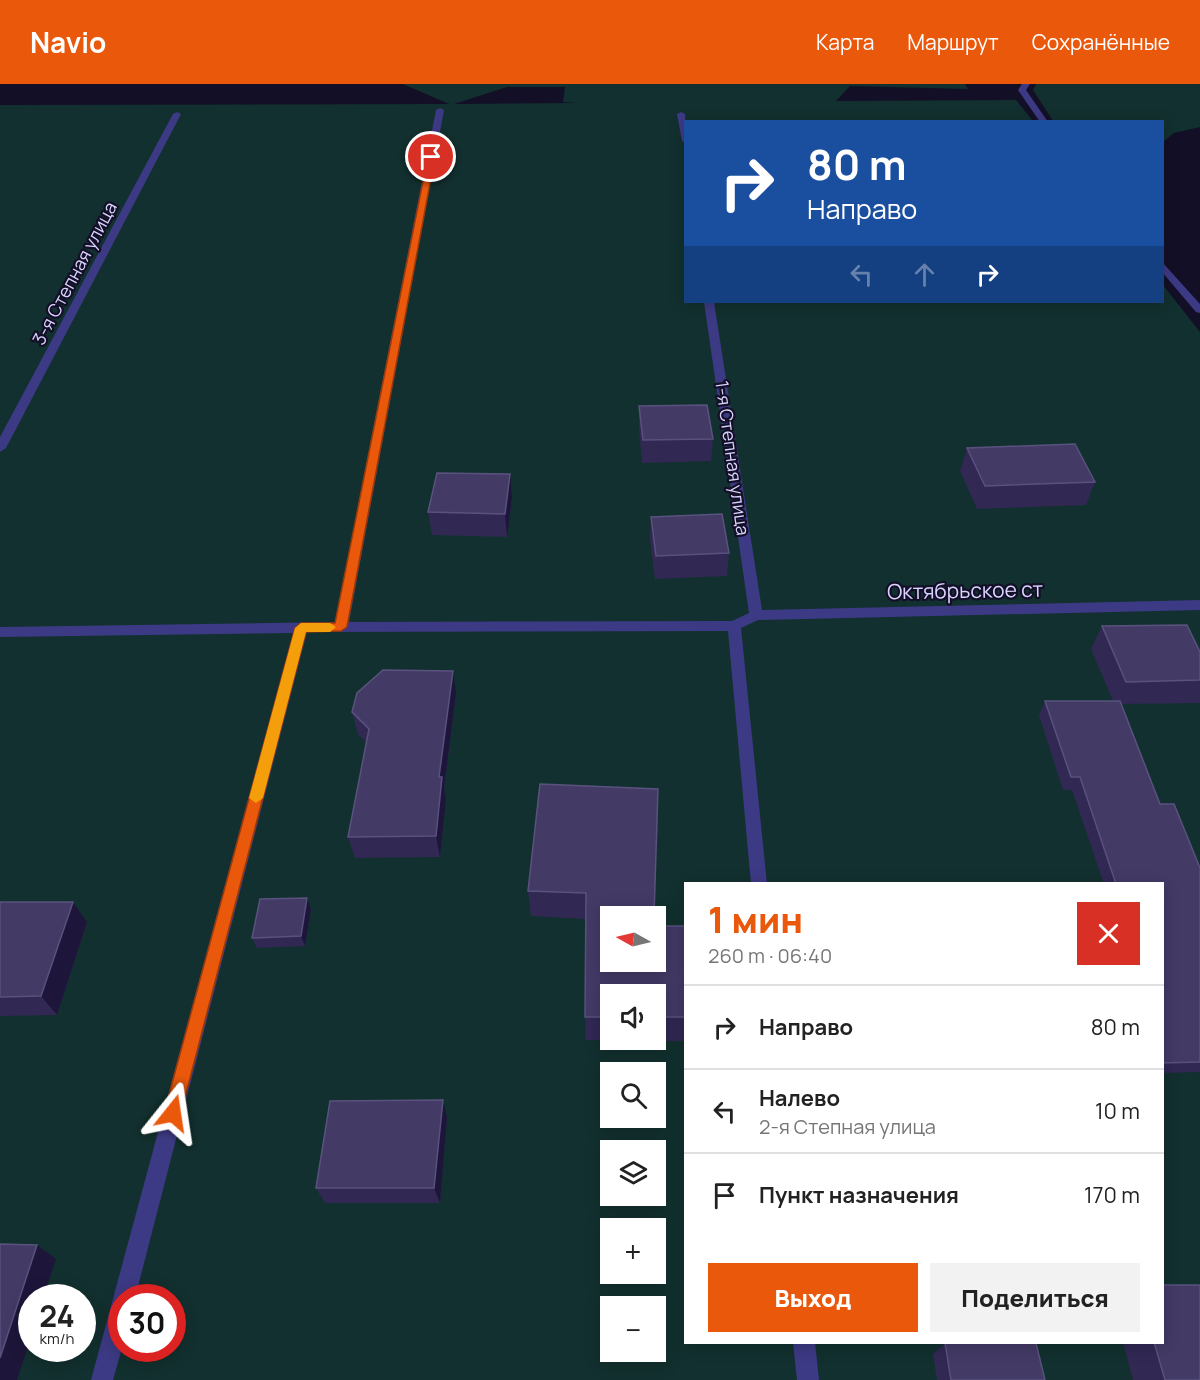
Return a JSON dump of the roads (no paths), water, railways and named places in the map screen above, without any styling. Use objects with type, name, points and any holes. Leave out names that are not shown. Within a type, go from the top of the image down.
[{"type":"street","points":[[1026,84],[1022,90],[1043,120]]},
{"type":"street","points":[[341,627],[440,110]]},
{"type":"street","name":"3-я Степная улица","points":[[0,448],[177,114]]},
{"type":"street","points":[[681,114],[684,130]]},
{"type":"street","points":[[1164,267],[1200,310]]},
{"type":"street","name":"1-я Степная улица","points":[[709,303],[756,615]]},
{"type":"street","name":"Октябрьское ст","points":[[734,626],[756,615],[1200,605]]},
{"type":"street","points":[[0,632],[341,627],[734,626],[759,882]]},
{"type":"street","points":[[128,1284],[301,628]]},
{"type":"street","points":[[804,1344],[808,1380]]},
{"type":"street","points":[[102,1380],[108,1358]]}]
